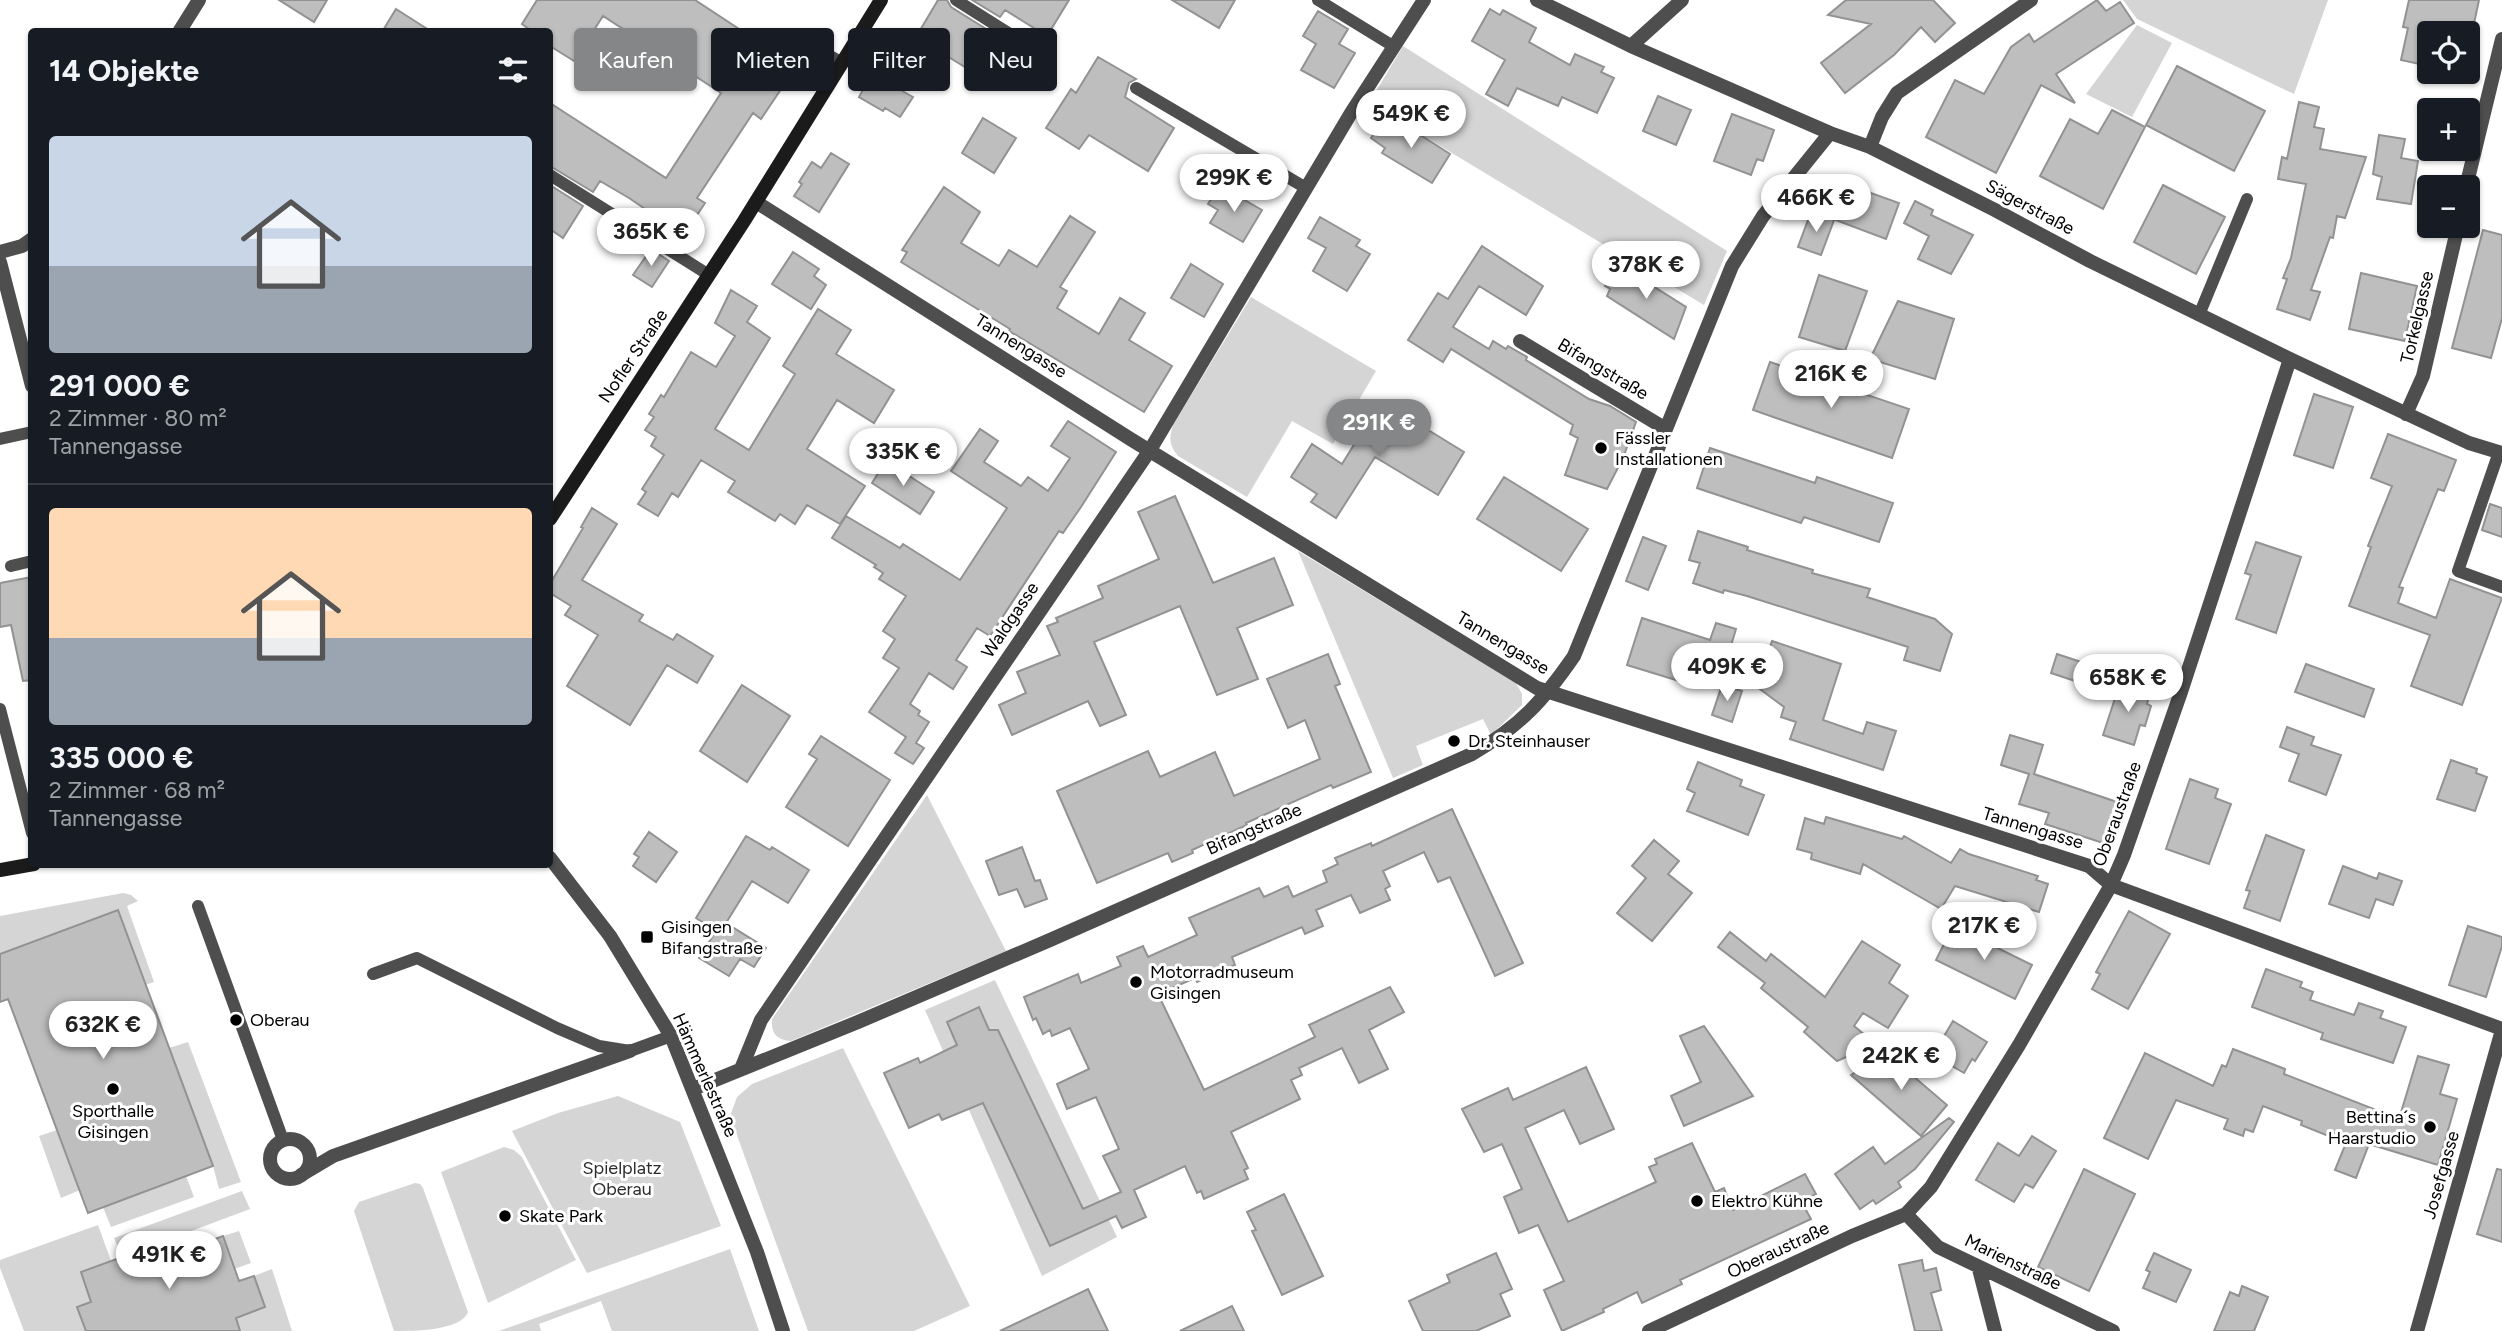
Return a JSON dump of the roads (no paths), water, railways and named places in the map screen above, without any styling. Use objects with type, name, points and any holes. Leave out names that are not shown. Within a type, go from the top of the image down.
[{"type":"main road","name":"Nofler Straße","points":[[553,514],[756,202],[881,0]]},
{"type":"main road","points":[[0,870],[28,865]]},
{"type":"street","points":[[182,28],[199,0]]},
{"type":"street","name":"Waldgasse","points":[[741,1069],[761,1020],[1150,450],[1306,188],[1424,0]]},
{"type":"street","name":"Sägerstraße","points":[[1537,0],[1631,46],[1830,133],[1870,147],[2090,261],[2290,359],[2469,443],[2501,452]]},
{"type":"street","points":[[1631,46],[1682,0]]},
{"type":"street","points":[[1870,147],[1882,117],[1897,93],[2031,0]]},
{"type":"street","points":[[2469,175],[2502,39]]},
{"type":"street","name":"Bifangstraße","points":[[693,1089],[1050,940],[1472,754],[1517,723],[1548,693],[1574,656],[1731,266],[1763,216],[1830,133]]},
{"type":"street","name":"Tannengasse","points":[[756,202],[1150,450],[1537,688],[2089,866],[2111,885],[2502,1029]]},
{"type":"street","name":"Torkelgasse","points":[[2406,414],[2423,376],[2455,238]]},
{"type":"street","points":[[0,252],[28,242]]},
{"type":"street","points":[[0,261],[28,370]]},
{"type":"street","name":"Bifangstraße","points":[[1520,341],[1666,429]]},
{"type":"street","name":"Oberaustraße","points":[[1649,1331],[1667,1327],[1830,1246],[1906,1214],[1931,1187],[2019,1045],[2111,885],[2181,692],[2290,359]]},
{"type":"street","name":"Hämmerlestraße","points":[[553,862],[610,936],[671,1036],[757,1252],[783,1331]]},
{"type":"street","name":"Josefgasse","points":[[2417,1331],[2502,1029]]},
{"type":"street","points":[[333,1156],[322,1157],[296,1139],[283,1140],[277,1144],[271,1155],[273,1168],[282,1177],[301,1175],[333,1156],[630,1051]]},
{"type":"street","points":[[301,1175],[309,1165],[306,1146]]},
{"type":"street","name":"Marienstraße","points":[[1906,1214],[1938,1247],[2113,1331]]},
{"type":"street","points":[[1979,1269],[1995,1331]]},
{"type":"lane","points":[[956,0],[1000,28]]},
{"type":"lane","points":[[1318,0],[1393,46]]},
{"type":"lane","points":[[834,59],[842,64]]},
{"type":"lane","points":[[1136,88],[1306,188]]},
{"type":"lane","points":[[553,177],[709,275]]},
{"type":"lane","points":[[2199,315],[2247,199]]},
{"type":"lane","points":[[0,439],[28,433]]},
{"type":"lane","points":[[2501,452],[2458,570],[2502,587]]},
{"type":"lane","points":[[11,566],[28,562]]},
{"type":"lane","points":[[0,709],[28,818]]},
{"type":"lane","points":[[198,906],[283,1140]]},
{"type":"lane","points":[[373,974],[417,958],[599,1046],[630,1051],[671,1036]]},
{"type":"place","name":"Fässler Installationen","points":[[1601,448]]},
{"type":"place","name":"Dr. Steinhauser","points":[[1454,741]]},
{"type":"place","name":"Gisingen Bifangstraße","points":[[647,937]]},
{"type":"place","name":"Motorradmuseum Gisingen","points":[[1136,982]]},
{"type":"place","name":"Oberau","points":[[236,1020]]},
{"type":"place","name":"Sporthalle Gisingen","points":[[113,1089]]},
{"type":"place","name":"Bettina´s Haarstudio","points":[[2430,1127]]},
{"type":"place","name":"Elektro Kühne","points":[[1697,1201]]},
{"type":"place","name":"Skate Park","points":[[505,1216]]},
{"type":"park label","name":"Spielplatz Oberau","points":[[622,1178]]}]
